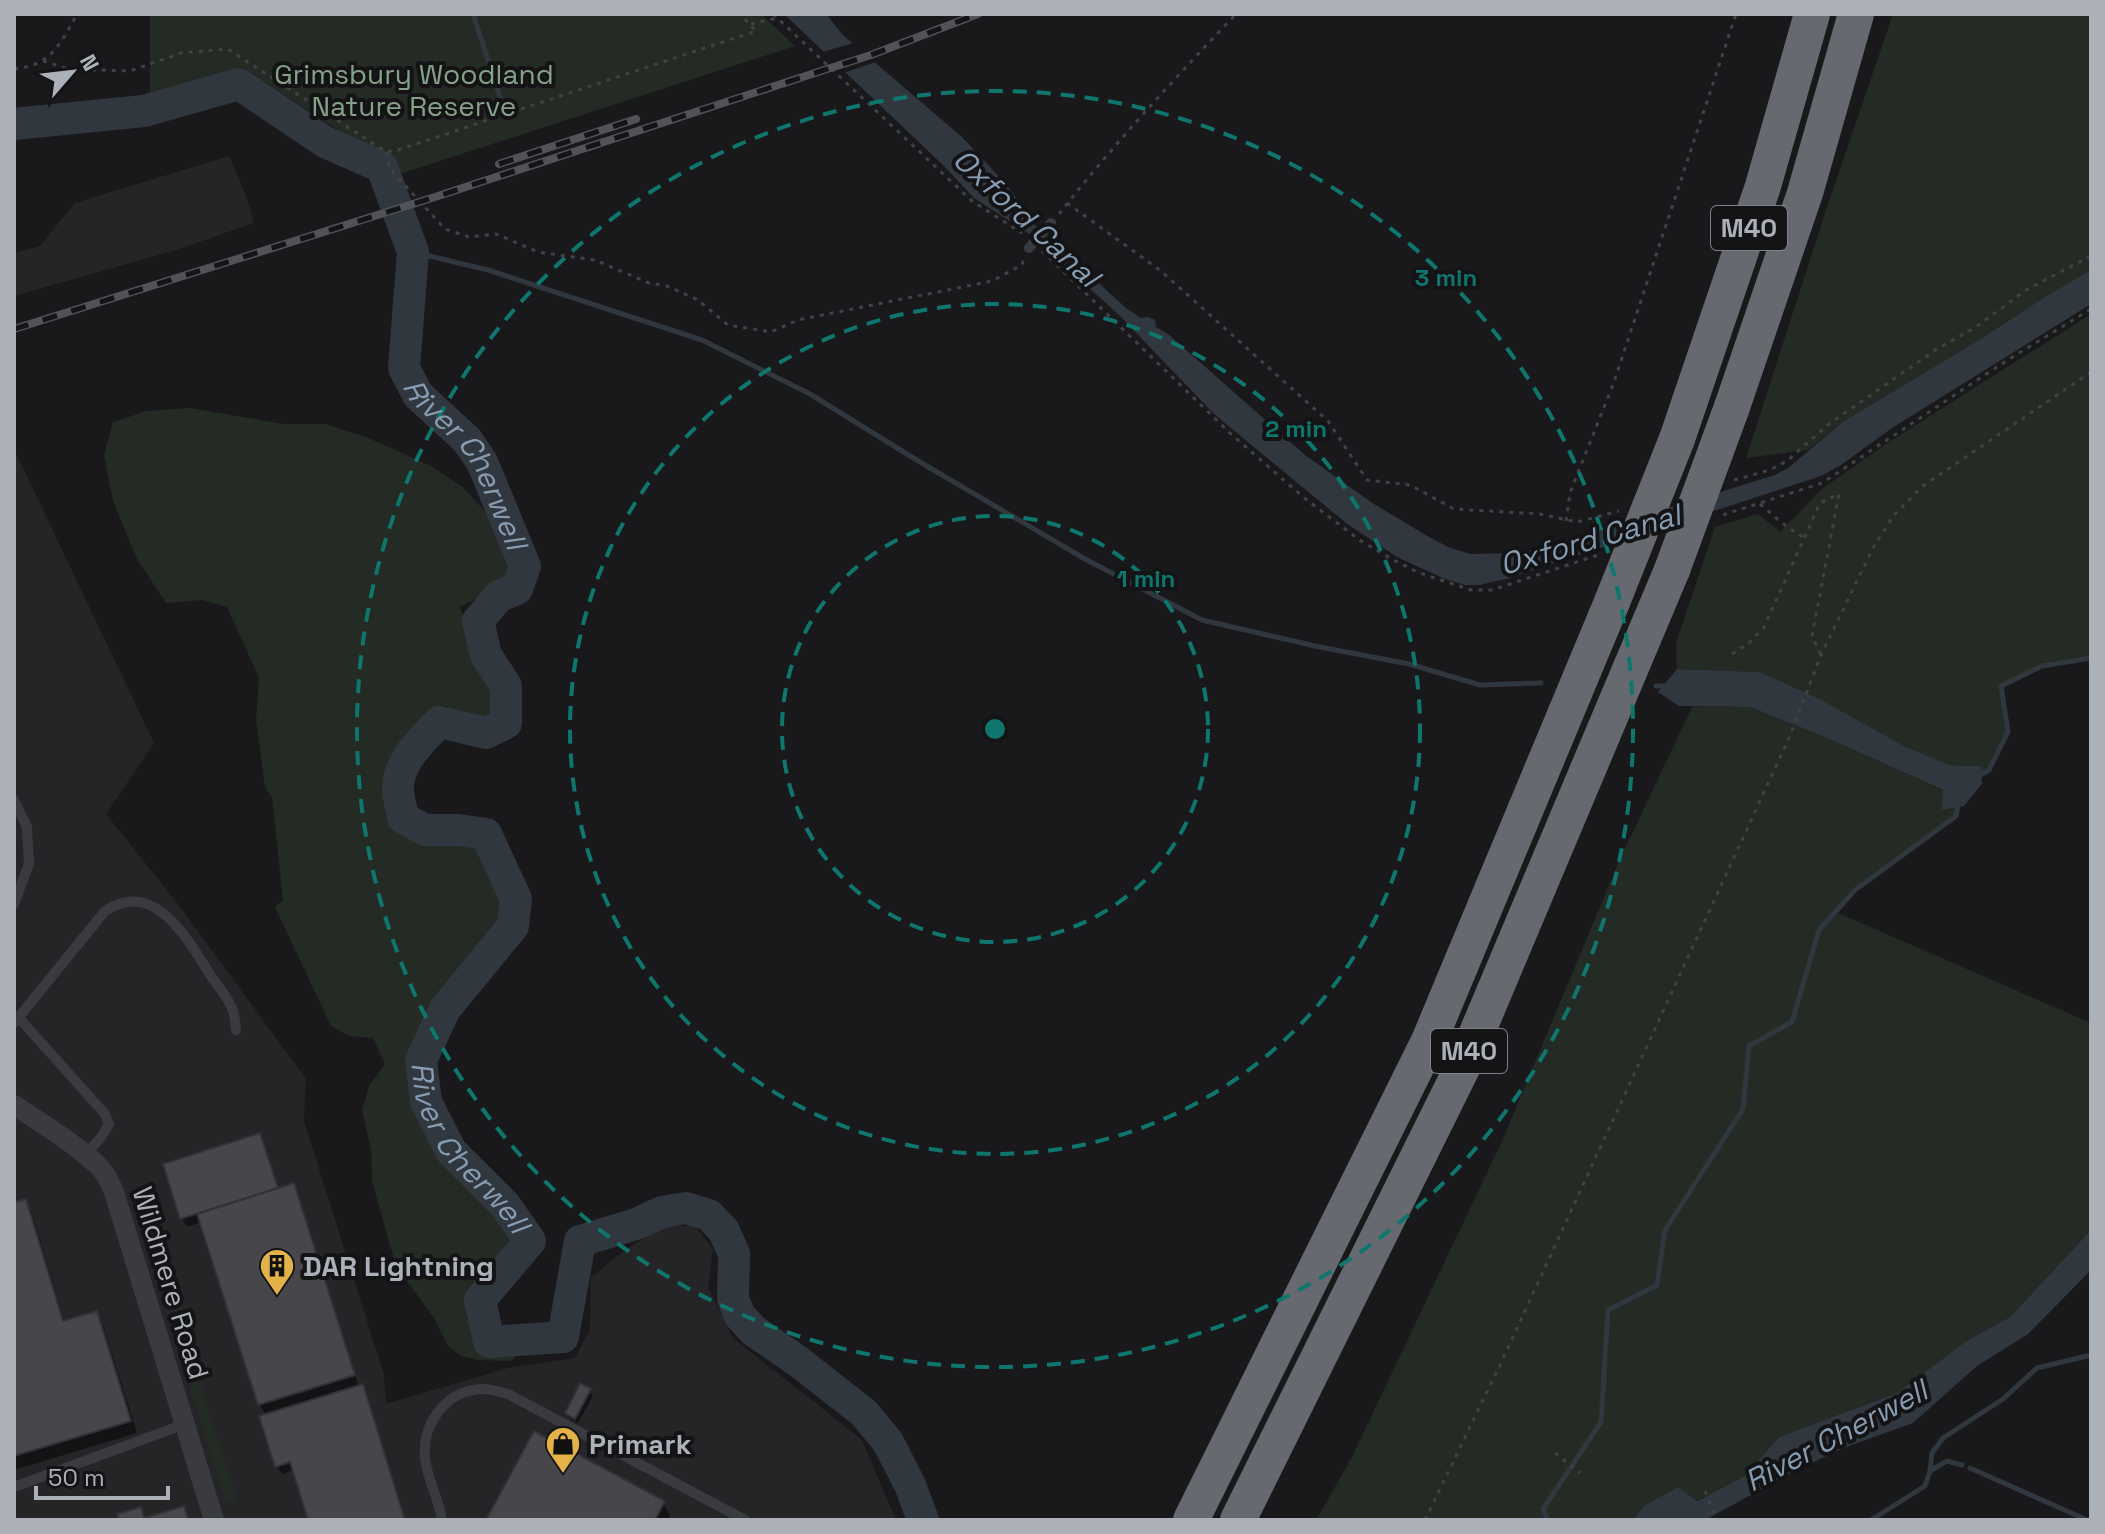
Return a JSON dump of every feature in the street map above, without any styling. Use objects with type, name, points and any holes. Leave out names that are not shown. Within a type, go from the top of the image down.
[{"type":"highway","name":"M40","points":[[1191,1520],[1429,1041],[1612,602],[1677,439],[1763,186],[1812,14]]},
{"type":"highway","name":"M40","points":[[1238,1520],[1463,1066],[1672,570],[1805,193],[1856,14]]},
{"type":"street","name":"Wildmere Road","points":[[14,1105],[85,1155],[101,1169],[114,1192],[214,1520]]},
{"type":"lane","points":[[1034,248],[1051,223]]},
{"type":"lane","points":[[14,800],[27,827],[29,864],[14,904]]},
{"type":"lane","points":[[85,1155],[109,1124],[105,1114],[17,1021],[105,911],[128,901],[152,906],[163,913],[179,929],[229,1002],[236,1030]]},
{"type":"lane","points":[[442,1520],[426,1461],[425,1439],[435,1416],[447,1401],[467,1391],[486,1389],[508,1394],[745,1520]]},
{"type":"lane","points":[[14,1487],[185,1424]]},
{"type":"path","points":[[14,69],[43,61],[58,48],[77,14]]},
{"type":"path","points":[[386,152],[756,31],[740,14]]},
{"type":"path","points":[[773,14],[972,201],[1027,236]]},
{"type":"path","points":[[1051,223],[1095,168],[1236,14]]},
{"type":"path","points":[[1566,521],[1570,493],[1614,382],[1736,14]]},
{"type":"path","points":[[751,24],[777,18]]},
{"type":"path","points":[[43,61],[69,69],[130,71],[181,53],[228,49],[386,152],[390,169],[445,229],[469,237],[496,234],[538,252],[595,260],[698,300],[728,325],[771,332],[798,320],[992,281],[1022,265],[1026,252],[1034,248],[1231,434],[1303,497],[1361,541],[1417,572],[1471,590],[1492,590],[1613,550]]},
{"type":"path","points":[[1067,203],[1161,271],[1328,421],[1367,480],[1410,485],[1454,509],[1540,514],[1577,522],[1621,510]]},
{"type":"path","points":[[1726,482],[1770,470],[1787,461],[1829,424],[1937,349],[1976,327],[2026,290],[2091,256]]},
{"type":"path","points":[[1716,517],[1822,483],[1882,441],[2091,309]]},
{"type":"path","points":[[1425,1520],[1501,1363],[1789,738],[1821,655],[1873,548],[1894,515],[1923,486],[2091,372]]},
{"type":"path","points":[[1732,654],[1749,643],[1764,627],[1820,503],[1839,494],[1812,636],[1821,655]]},
{"type":"path","points":[[1760,503],[1804,538]]},
{"type":"path","points":[[1555,1453],[1580,1473]]},
{"type":"path","points":[[1705,1491],[1716,1517]]},
{"type":"shaded area","points":[[229,156],[254,223],[176,250],[14,296],[14,253],[40,246],[75,203]]},
{"type":"shaded area","points":[[14,449],[154,743],[106,814],[175,900],[306,1079],[304,1121],[384,1375],[386,1404],[508,1368],[575,1358],[590,1329],[591,1277],[625,1250],[664,1226],[695,1226],[713,1249],[708,1287],[733,1338],[862,1440],[896,1520],[14,1520]]},
{"type":"green space","name":"Grimsbury Woodland Nature Reserve","points":[[150,14],[761,14],[795,46],[403,173],[244,68],[150,93]]},
{"type":"green space","points":[[1893,14],[2091,14],[2091,270],[1844,421],[1808,450],[1746,458],[1827,207]]},
{"type":"green space","points":[[2091,314],[2091,658],[2042,666],[2001,686],[2008,732],[1989,770],[1981,774],[1980,766],[1949,765],[1904,746],[1820,699],[1760,672],[1677,669],[1676,643],[1715,527],[1758,514],[1780,532],[1823,488],[1889,442]]},
{"type":"green space","points":[[190,408],[283,424],[325,424],[366,437],[429,465],[463,487],[488,515],[513,572],[488,592],[460,607],[481,662],[498,690],[498,704],[484,725],[471,722],[445,706],[435,714],[404,752],[393,788],[397,815],[409,827],[439,836],[480,841],[492,857],[493,875],[502,905],[499,930],[466,960],[430,1007],[417,1061],[423,1116],[439,1146],[467,1184],[483,1196],[498,1215],[510,1239],[473,1291],[466,1317],[490,1348],[522,1351],[511,1361],[461,1356],[448,1346],[434,1318],[396,1266],[372,1181],[371,1150],[362,1110],[369,1086],[385,1064],[373,1038],[349,1036],[331,1026],[275,907],[283,900],[272,797],[265,788],[256,719],[259,678],[227,607],[203,600],[166,603],[137,559],[113,501],[104,455],[113,422],[147,411]]},
{"type":"green space","points":[[1692,707],[1750,707],[1944,791],[1943,810],[1958,807],[1956,816],[1855,890],[1836,912],[2091,1023],[2091,1230],[2010,1317],[1965,1342],[1897,1393],[1779,1437],[1746,1475],[1696,1501],[1644,1506],[1633,1520],[1316,1520],[1351,1459],[1503,1139],[1620,859]]},
{"type":"green space","points":[[162,1254],[176,1302],[165,1303],[153,1258]]},
{"type":"green space","points":[[198,1376],[238,1502],[227,1503],[225,1499],[188,1381]]},
{"type":"water","name":"Oxford Canal","points":[[784,14],[826,14],[843,35],[962,137],[1007,185],[1034,224],[1126,308],[1141,318],[1155,320],[1156,327],[1168,334],[1305,455],[1374,504],[1429,537],[1471,554],[1515,553],[1539,548],[1775,475],[1788,468],[1844,421],[2091,270],[2091,304],[1821,476],[1506,579],[1465,585],[1397,557],[1346,523],[1214,414],[1119,315],[1031,235],[974,198]]},
{"type":"water","points":[[1677,669],[1760,672],[1820,699],[1904,746],[1949,765],[1981,766],[1982,784],[1964,806],[1942,810],[1943,790],[1750,707],[1679,706],[1658,692]]},
{"type":"water","points":[[2091,1230],[2091,1270],[2028,1334],[1977,1366],[1913,1423],[1841,1449],[1705,1520],[1633,1520],[1644,1506],[1678,1487],[1697,1501],[1746,1475],[1779,1437],[1897,1393],[1965,1342],[2010,1317]]},
{"type":"pier","points":[[857,42],[878,61],[841,74],[819,53]]},
{"type":"building","name":"DAR Lightning","points":[[260,1133],[278,1188],[180,1219],[163,1164]]},
{"type":"building","name":"DAR Lightning","points":[[294,1183],[355,1375],[258,1405],[197,1214]]},
{"type":"building","points":[[26,1199],[63,1321],[97,1311],[131,1421],[14,1456],[14,1202]]},
{"type":"building","points":[[580,1383],[591,1389],[575,1419],[565,1413]]},
{"type":"building","points":[[363,1384],[405,1520],[308,1520],[290,1462],[275,1467],[259,1416]]},
{"type":"building","name":"Primark","points":[[534,1431],[665,1501],[655,1520],[486,1520]]},
{"type":"building","points":[[184,1506],[188,1520],[119,1520],[117,1514],[141,1507],[144,1518]]},
{"type":"waterway","points":[[473,14],[503,106]]},
{"type":"waterway","name":"River Cherwell","points":[[14,124],[144,111],[239,84],[325,142],[382,167],[413,252],[404,368],[418,395],[467,440],[482,462],[525,566],[517,589],[499,596],[478,621],[486,655],[506,686],[506,723],[486,733],[439,722],[411,753],[398,781],[403,818],[425,830],[486,834],[516,899],[513,926],[445,1009],[421,1060],[426,1102],[451,1151],[505,1205],[530,1241],[480,1300],[489,1342],[563,1337],[580,1241],[636,1224],[662,1212],[686,1208],[709,1215],[724,1231],[734,1254],[733,1299],[740,1316],[754,1331],[864,1413],[888,1442],[910,1485],[923,1520]]},
{"type":"waterway","points":[[413,252],[488,270],[702,340],[810,394],[1085,559],[1202,620],[1409,664],[1480,685],[1541,683]]},
{"type":"waterway","points":[[1977,777],[1989,770],[2008,732],[2001,686],[2042,666],[2091,658]]},
{"type":"waterway","points":[[1656,686],[1668,686]]},
{"type":"waterway","points":[[1548,1520],[1543,1509],[1601,1422],[1608,1310],[1657,1285],[1665,1230],[1743,1109],[1749,1046],[1792,1022],[1819,930],[1855,890],[1956,816],[1959,800]]},
{"type":"waterway","points":[[1930,1471],[1932,1453],[1943,1438],[2003,1399],[2037,1368],[2091,1355]]},
{"type":"waterway","points":[[1871,1520],[1925,1486],[1930,1471],[1947,1461],[1962,1465]]},
{"type":"waterway","points":[[1970,1468],[2087,1520]]},
{"type":"railway","points":[[14,329],[435,197],[871,55],[978,14]]},
{"type":"railway","points":[[499,164],[636,119]]},
{"type":"place","name":"DAR Lightning","points":[[277,1297]]},
{"type":"place","name":"Primark","points":[[563,1475]]}]
